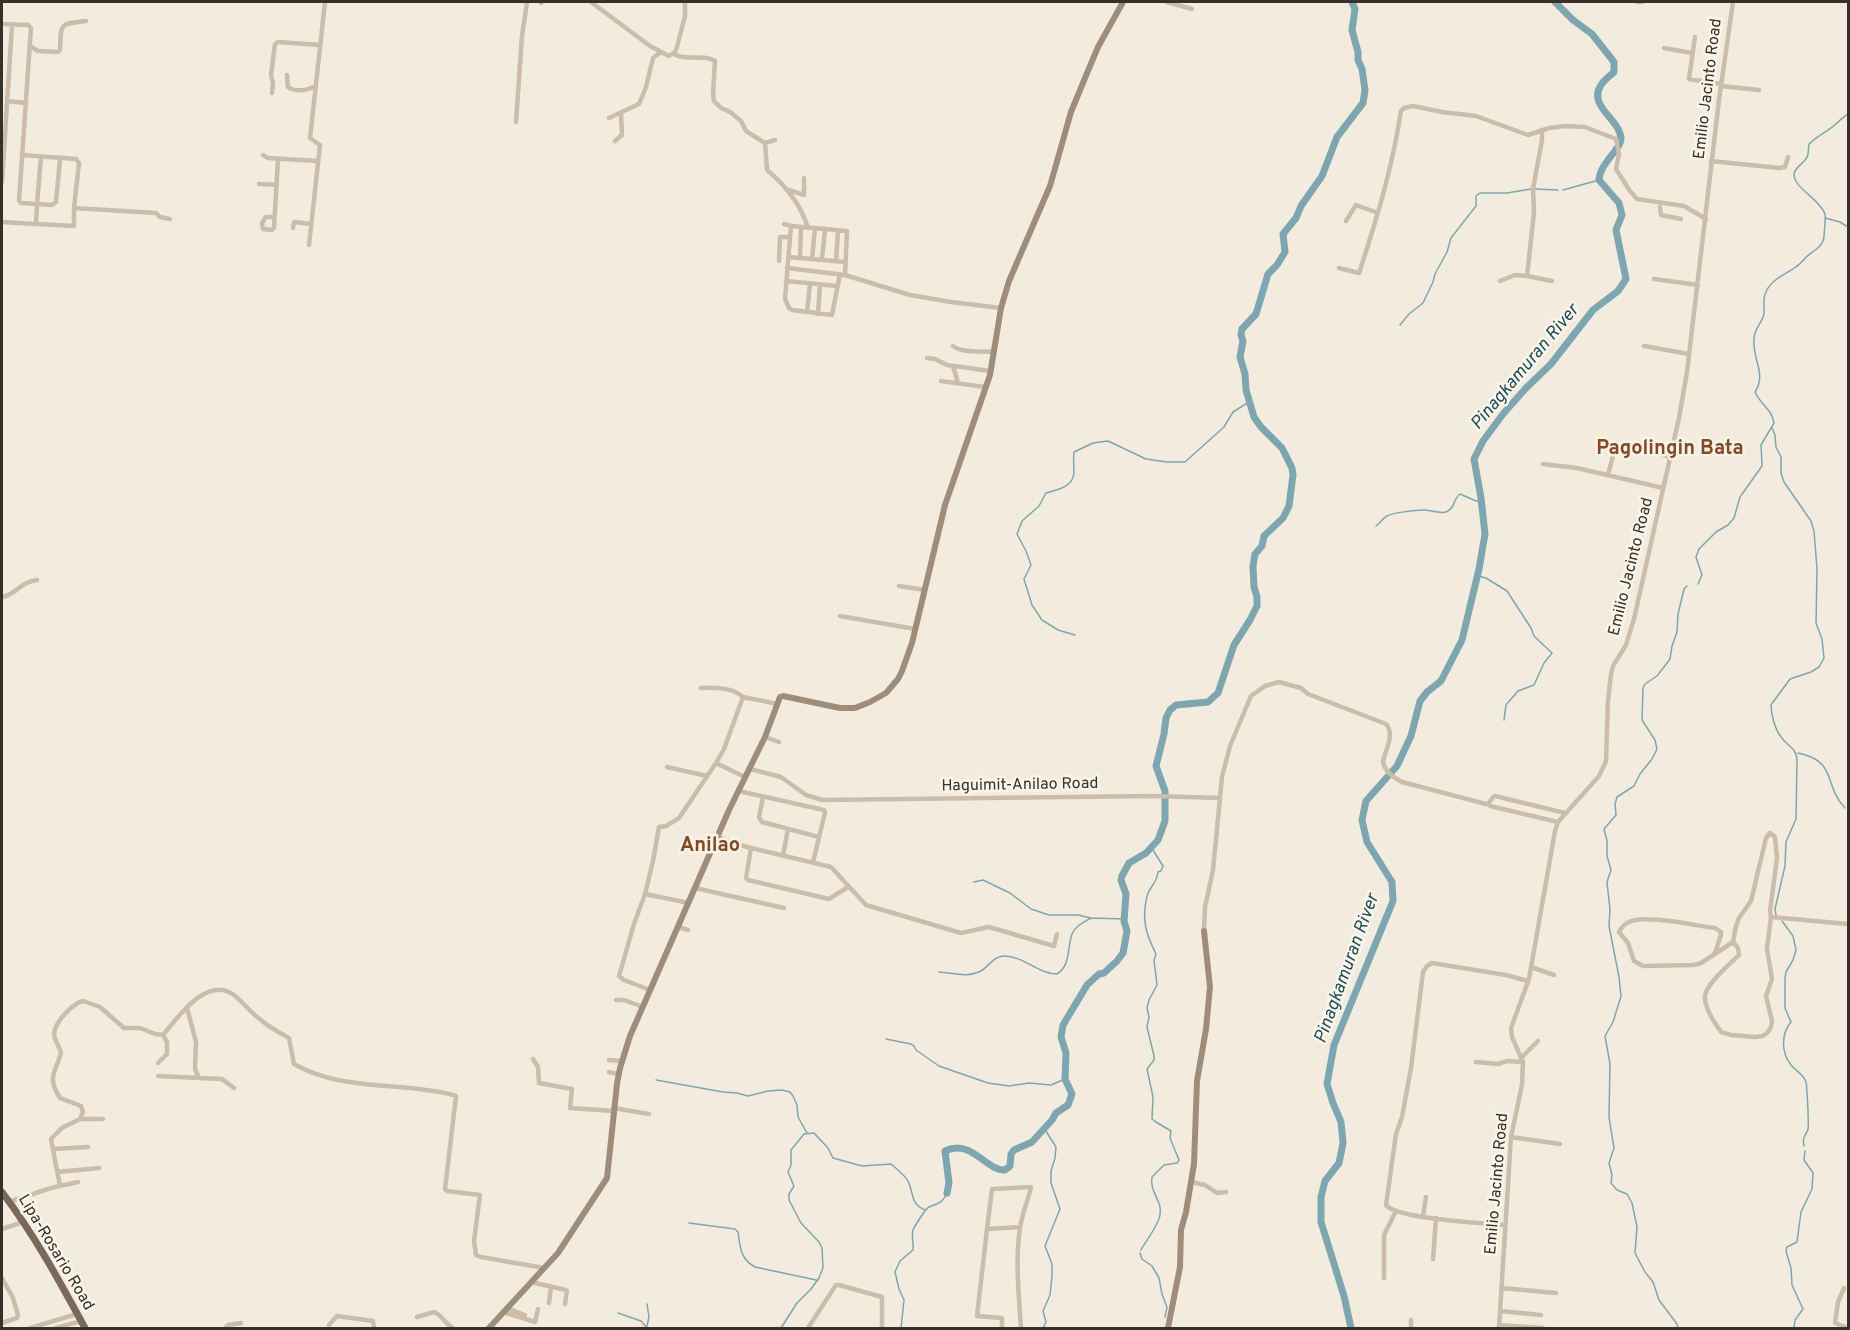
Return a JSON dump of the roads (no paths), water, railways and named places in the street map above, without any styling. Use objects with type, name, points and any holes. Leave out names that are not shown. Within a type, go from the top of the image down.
[{"type":"main road","name":"Lipa-Rosario Road","points":[[4,1197],[52,1269],[85,1329]]},
{"type":"street","points":[[309,245],[320,145],[310,138],[325,2]]},
{"type":"street","points":[[516,122],[522,36],[527,2]]},
{"type":"street","points":[[591,2],[669,56],[674,54],[680,57],[709,58],[715,61],[714,101],[741,121],[746,131],[765,143],[767,170],[778,178],[801,209],[804,228],[800,258]]},
{"type":"street","points":[[674,54],[685,16],[685,2]]},
{"type":"street","points":[[489,1329],[558,1253],[607,1178],[613,1109],[622,1061],[650,990],[716,839],[765,737],[780,697],[855,708],[886,693],[898,679],[909,654],[945,504],[990,371],[1001,308],[1017,259],[1050,186],[1071,112],[1084,78],[1123,2]]},
{"type":"street","points":[[1167,2],[1192,9]]},
{"type":"street","name":"Emilio Jacinto Road","points":[[1499,1327],[1511,1137],[1522,1085],[1522,1060],[1512,1037],[1511,1028],[1528,981],[1547,869],[1558,822],[1599,776],[1606,761],[1611,674],[1613,666],[1626,645],[1634,619],[1679,418],[1733,2]]},
{"type":"street","points":[[30,46],[38,51],[58,52],[63,25],[86,21]]},
{"type":"street","points":[[2,24],[30,26],[19,201],[21,203],[52,205],[56,202],[60,159]]},
{"type":"street","points":[[2,182],[12,25]]},
{"type":"street","points":[[1695,37],[1689,79],[1759,90]]},
{"type":"street","points":[[272,93],[271,75],[275,44],[278,42],[320,45]]},
{"type":"street","points":[[1664,48],[1692,53]]},
{"type":"street","points":[[609,118],[639,104],[653,58],[661,52]]},
{"type":"street","points":[[287,75],[287,85],[291,90],[305,91],[316,86]]},
{"type":"street","points":[[7,101],[26,102]]},
{"type":"street","points":[[1339,268],[1359,273],[1395,152],[1401,111],[1413,106],[1476,116],[1528,135],[1564,126],[1585,128],[1616,139],[1619,154],[1616,170],[1634,196],[1641,201],[1660,205],[1684,206],[1706,219]]},
{"type":"street","points":[[615,141],[622,135],[621,113]]},
{"type":"street","points":[[1527,276],[1534,212],[1533,189],[1542,130]]},
{"type":"street","points":[[765,143],[775,140]]},
{"type":"street","points":[[2,222],[74,226],[79,163],[76,159],[22,155]]},
{"type":"street","points":[[263,155],[268,158],[317,161]]},
{"type":"street","points":[[36,224],[41,157]]},
{"type":"street","points":[[1711,161],[1779,168],[1785,167],[1788,157]]},
{"type":"street","points":[[274,217],[278,159]]},
{"type":"street","points":[[786,189],[804,195],[804,178]]},
{"type":"street","points":[[259,184],[277,185]]},
{"type":"street","points":[[1346,221],[1356,205],[1378,213]]},
{"type":"street","points":[[1660,205],[1661,215],[1681,219]]},
{"type":"street","points":[[74,208],[156,213],[160,217],[170,219]]},
{"type":"street","points":[[293,228],[294,222],[311,224]]},
{"type":"street","points":[[784,224],[804,228],[848,231],[843,274],[837,286],[832,314],[818,314],[789,308],[785,299],[791,226]]},
{"type":"street","points":[[812,259],[815,228]]},
{"type":"street","points":[[822,260],[825,229]]},
{"type":"street","points":[[836,261],[838,231]]},
{"type":"street","points":[[779,261],[780,237],[790,237]]},
{"type":"street","points":[[789,257],[845,262]]},
{"type":"street","points":[[787,268],[843,274],[910,295],[1001,308]]},
{"type":"street","points":[[1500,281],[1515,275],[1552,281]]},
{"type":"street","points":[[1654,279],[1698,285]]},
{"type":"street","points":[[786,281],[837,286]]},
{"type":"street","points":[[807,312],[810,284]]},
{"type":"street","points":[[818,314],[820,285]]},
{"type":"street","points":[[952,346],[957,350],[994,352]]},
{"type":"street","points":[[1644,346],[1689,354]]},
{"type":"street","points":[[927,358],[953,366],[990,371]]},
{"type":"street","points":[[953,366],[958,383]]},
{"type":"street","points":[[941,381],[985,387]]},
{"type":"street","points":[[1608,475],[1616,444]]},
{"type":"street","points":[[1645,449],[1670,457]]},
{"type":"street","points":[[1543,464],[1577,468],[1663,488]]},
{"type":"street","points":[[2,597],[8,596],[24,583],[37,580]]},
{"type":"street","points":[[899,586],[924,590]]},
{"type":"street","points":[[840,616],[915,628]]},
{"type":"street","points":[[1168,1329],[1180,1267],[1181,1230],[1194,1164],[1197,1081],[1210,987],[1204,932],[1205,907],[1213,870],[1222,777],[1230,746],[1251,696],[1273,682],[1301,688],[1308,694],[1390,727],[1391,732],[1383,760],[1385,769],[1394,778],[1490,806],[1558,822]]},
{"type":"street","points":[[701,688],[714,687],[739,693],[743,697],[778,704]]},
{"type":"street","points":[[650,990],[619,976],[652,868],[659,827],[679,819],[716,763],[724,749],[743,697]]},
{"type":"street","points":[[765,737],[779,742]]},
{"type":"street","points":[[716,763],[745,777]]},
{"type":"street","points":[[667,767],[707,776]]},
{"type":"street","name":"Haguimit-Anilao Road","points":[[750,769],[781,777],[807,795],[822,800],[1152,796],[1220,798]]},
{"type":"street","points":[[743,792],[824,810],[813,862]]},
{"type":"street","points":[[1488,804],[1495,796],[1565,813]]},
{"type":"street","points":[[763,797],[759,817],[761,821],[819,837]]},
{"type":"street","points":[[783,855],[788,829]]},
{"type":"street","points":[[1715,953],[1721,932],[1715,928],[1638,920],[1626,924],[1619,932],[1628,943],[1634,961],[1643,966],[1701,963],[1733,942],[1739,918],[1751,901],[1767,834],[1770,833],[1775,837],[1778,858],[1767,945],[1772,979],[1766,996],[1772,1020],[1768,1032],[1763,1036],[1731,1035],[1721,1032],[1705,1003],[1709,987],[1739,955],[1738,948],[1733,942]]},
{"type":"street","points":[[716,839],[721,844],[729,842],[833,867],[866,905],[961,933],[989,927],[1054,946],[1057,934]]},
{"type":"street","points":[[751,848],[746,874],[748,880],[829,899],[848,886]]},
{"type":"street","points":[[695,888],[784,908]]},
{"type":"street","points":[[645,894],[689,903]]},
{"type":"street","points":[[1771,917],[1848,924]]},
{"type":"street","points":[[678,927],[688,930]]},
{"type":"street","points":[[1505,1225],[1396,1212],[1386,1205],[1396,1134],[1402,1117],[1409,1079],[1423,972],[1432,963],[1506,975],[1528,981]]},
{"type":"street","points":[[1531,967],[1554,975]]},
{"type":"street","points":[[163,1035],[202,994],[221,989],[232,993],[262,1021],[289,1038],[294,1065],[307,1071],[344,1081],[455,1095],[457,1098],[445,1189],[480,1195],[474,1241],[476,1255],[545,1269]]},
{"type":"street","points":[[615,1000],[624,1000],[643,1007]]},
{"type":"street","points":[[80,1119],[83,1112],[81,1106],[60,1098],[52,1075],[61,1053],[54,1037],[56,1029],[58,1023],[74,1005],[80,1001],[87,1001],[100,1007],[124,1028],[140,1029],[163,1035]]},
{"type":"street","points":[[187,1008],[196,1042],[195,1069],[199,1078]]},
{"type":"street","points":[[158,1063],[167,1054],[167,1042],[163,1035]]},
{"type":"street","points":[[1476,1062],[1498,1064],[1522,1060],[1538,1041]]},
{"type":"street","points":[[533,1059],[538,1067],[539,1083],[572,1089],[570,1108],[613,1109],[649,1114]]},
{"type":"street","points":[[609,1060],[622,1061]]},
{"type":"street","points":[[609,1072],[618,1074]]},
{"type":"street","points":[[158,1076],[222,1079],[234,1088]]},
{"type":"street","points":[[60,1186],[51,1140],[53,1136],[70,1123],[80,1119],[103,1119]]},
{"type":"street","points":[[1511,1137],[1560,1144]]},
{"type":"street","points":[[53,1149],[88,1147]]},
{"type":"street","points":[[57,1172],[99,1168]]},
{"type":"street","points":[[4,1197],[78,1182]]},
{"type":"street","points":[[1191,1182],[1202,1184],[1217,1193],[1226,1192]]},
{"type":"street","points":[[1002,1329],[1002,1318],[977,1316],[992,1189],[1031,1187],[1020,1227],[1018,1278],[1021,1329]]},
{"type":"street","points":[[1423,1216],[1426,1197]]},
{"type":"street","points":[[1384,1278],[1384,1235],[1396,1212]]},
{"type":"street","points":[[1432,1259],[1436,1218]]},
{"type":"street","points":[[2,1229],[22,1222]]},
{"type":"street","points":[[987,1229],[1020,1227]]},
{"type":"street","points":[[2,1278],[13,1298],[18,1315],[3,1322],[2,1314]]},
{"type":"street","points":[[531,1282],[567,1291],[564,1304]]},
{"type":"street","points":[[808,1329],[837,1285],[882,1297],[882,1329]]},
{"type":"street","points":[[549,1303],[551,1287]]},
{"type":"street","points":[[1501,1288],[1556,1293]]},
{"type":"street","points":[[1844,1288],[1838,1302],[1835,1323],[1848,1328]]},
{"type":"street","points":[[505,1310],[535,1322],[538,1309]]},
{"type":"street","points":[[505,1310],[525,1315]]},
{"type":"street","points":[[1500,1311],[1541,1315]]},
{"type":"street","points":[[417,1317],[434,1312],[453,1329]]},
{"type":"street","points":[[329,1325],[337,1316],[373,1321],[374,1329]]},
{"type":"street","points":[[30,1329],[79,1317]]},
{"type":"street","points":[[56,1329],[79,1317]]},
{"type":"street","points":[[1411,1320],[1411,1329]]},
{"type":"street","points":[[225,1329],[228,1324],[241,1323]]},
{"type":"street","points":[[1499,1327],[1543,1329]]},
{"type":"waterway","points":[[947,1193],[949,1183],[945,1151],[954,1148],[963,1149],[991,1166],[1005,1170],[1010,1166],[1011,1154],[1014,1150],[1032,1142],[1056,1113],[1068,1105],[1072,1094],[1065,1079],[1066,1053],[1061,1037],[1063,1025],[1087,985],[1099,974],[1104,973],[1123,953],[1127,931],[1124,921],[1126,894],[1121,880],[1122,876],[1129,863],[1146,853],[1158,840],[1165,821],[1165,791],[1156,766],[1166,718],[1176,705],[1208,702],[1218,693],[1234,645],[1257,606],[1253,566],[1255,554],[1262,546],[1264,536],[1283,518],[1289,506],[1293,475],[1282,448],[1254,417],[1240,357],[1243,341],[1241,335],[1242,329],[1256,314],[1268,274],[1285,252],[1283,234],[1296,218],[1301,206],[1322,176],[1337,137],[1363,103],[1365,90],[1352,30],[1355,9],[1352,2]]},
{"type":"waterway","name":"Pinagkamuran River","points":[[1351,1328],[1344,1296],[1321,1222],[1321,1197],[1325,1181],[1339,1163],[1343,1143],[1341,1122],[1327,1084],[1334,1045],[1393,901],[1392,882],[1367,842],[1362,820],[1366,801],[1397,766],[1411,736],[1420,701],[1441,681],[1462,640],[1485,534],[1474,459],[1483,441],[1503,414],[1551,364],[1593,310],[1618,291],[1626,279],[1616,230],[1622,215],[1619,203],[1599,180],[1603,168],[1621,139],[1620,132],[1598,100],[1601,85],[1614,72],[1614,62],[1592,34],[1573,20],[1555,2]]},
{"type":"waterway","points":[[1698,584],[1702,575],[1696,557],[1699,549],[1734,518],[1740,497],[1762,466],[1761,445],[1774,423],[1771,414],[1755,392],[1760,379],[1754,335],[1764,314],[1765,295],[1768,287],[1799,265],[1819,247],[1823,240],[1825,214],[1795,180],[1794,172],[1807,157],[1809,144],[1848,114]]},
{"type":"waterway","points":[[1563,190],[1599,180]]},
{"type":"waterway","points":[[1400,325],[1423,303],[1447,252],[1451,238],[1476,206],[1476,196],[1480,193],[1507,193],[1531,189]]},
{"type":"waterway","points":[[1535,189],[1558,190]]},
{"type":"waterway","points":[[1825,218],[1848,227]]},
{"type":"waterway","points":[[1075,635],[1058,630],[1042,620],[1032,605],[1024,579],[1031,565],[1017,534],[1022,521],[1039,506],[1046,493],[1071,482],[1074,473],[1074,452],[1093,443],[1108,441],[1146,459],[1185,462],[1224,427],[1233,412],[1249,402]]},
{"type":"waterway","points":[[1772,428],[1776,447],[1781,457],[1781,473],[1784,482],[1811,521],[1814,531],[1817,569],[1816,623],[1822,639],[1824,658],[1819,667],[1811,672],[1790,679],[1771,705],[1777,730],[1797,756],[1796,819],[1786,842],[1785,866],[1775,909],[1776,915]]},
{"type":"waterway","points":[[1376,526],[1385,517],[1393,514],[1423,510],[1446,512],[1451,509],[1460,494],[1476,501],[1482,501]]},
{"type":"waterway","points":[[1478,576],[1486,578],[1507,591],[1534,636],[1552,653],[1544,663],[1534,685],[1518,691],[1506,705],[1504,720]]},
{"type":"waterway","points":[[1678,1328],[1659,1300],[1653,1282],[1635,1253],[1637,1227],[1632,1203],[1627,1194],[1617,1190],[1611,1183],[1609,1163],[1614,1148],[1609,1117],[1610,1064],[1605,1036],[1613,1022],[1621,996],[1609,926],[1607,882],[1611,870],[1604,829],[1616,815],[1617,797],[1634,786],[1657,749],[1655,740],[1642,720],[1643,688],[1657,676],[1670,659],[1677,632],[1678,614],[1684,589],[1687,586]]},
{"type":"waterway","points":[[1798,753],[1811,757],[1825,768],[1834,791],[1845,808]]},
{"type":"waterway","points":[[1141,1250],[1155,1228],[1160,1215],[1160,1205],[1152,1187],[1152,1177],[1164,1165],[1177,1163],[1179,1160],[1170,1138],[1171,1131],[1152,1119],[1153,1097],[1147,1069],[1154,1060],[1147,1027],[1149,1017],[1147,1008],[1157,985],[1154,960],[1156,954],[1147,931],[1145,907],[1148,893],[1163,866],[1151,847]]},
{"type":"waterway","points":[[974,882],[983,880],[1010,893],[1031,909],[1049,915],[1124,919]]},
{"type":"waterway","points":[[939,972],[966,975],[976,973],[997,958],[1004,956],[1057,974],[1067,961],[1073,931],[1091,918]]},
{"type":"waterway","points":[[1782,921],[1793,936],[1796,950],[1785,978],[1785,1008],[1791,1022],[1785,1032],[1784,1049],[1791,1065],[1804,1077],[1806,1082],[1808,1129],[1804,1146]]},
{"type":"waterway","points":[[886,1039],[911,1044],[939,1066],[988,1083],[1009,1086],[1029,1083],[1051,1085],[1065,1079]]},
{"type":"waterway","points":[[656,1080],[748,1096],[768,1091],[790,1092],[797,1105],[798,1117],[807,1133]]},
{"type":"waterway","points":[[1043,1328],[1046,1322],[1043,1311],[1050,1295],[1052,1276],[1052,1264],[1045,1246],[1060,1209],[1051,1183],[1056,1147],[1044,1128]]},
{"type":"waterway","points":[[781,1328],[797,1303],[819,1278],[823,1268],[822,1248],[801,1223],[789,1200],[789,1194],[794,1186],[788,1172],[791,1165],[791,1150],[804,1134],[814,1133],[828,1148],[833,1158],[862,1166],[891,1164],[907,1180],[917,1205],[925,1210]]},
{"type":"waterway","points":[[1794,1328],[1795,1320],[1803,1309],[1792,1285],[1791,1268],[1786,1251],[1787,1247],[1797,1242],[1801,1212],[1812,1189],[1813,1173],[1804,1160],[1805,1151]]},
{"type":"waterway","points":[[901,1328],[904,1300],[895,1272],[900,1261],[913,1250],[912,1232],[920,1218],[927,1208],[941,1201],[947,1193]]},
{"type":"waterway","points":[[689,1223],[735,1229],[738,1232],[740,1247],[750,1264],[816,1280]]},
{"type":"waterway","points":[[1140,1253],[1142,1259],[1152,1266],[1159,1278],[1167,1307],[1165,1317]]},
{"type":"waterway","points":[[647,1304],[649,1317],[647,1326]]},
{"type":"waterway","points":[[618,1313],[641,1321],[647,1328]]},
{"type":"district","name":"Pagolingin Bata","points":[[1670,450]]},
{"type":"district","name":"Anilao","points":[[710,847]]}]
